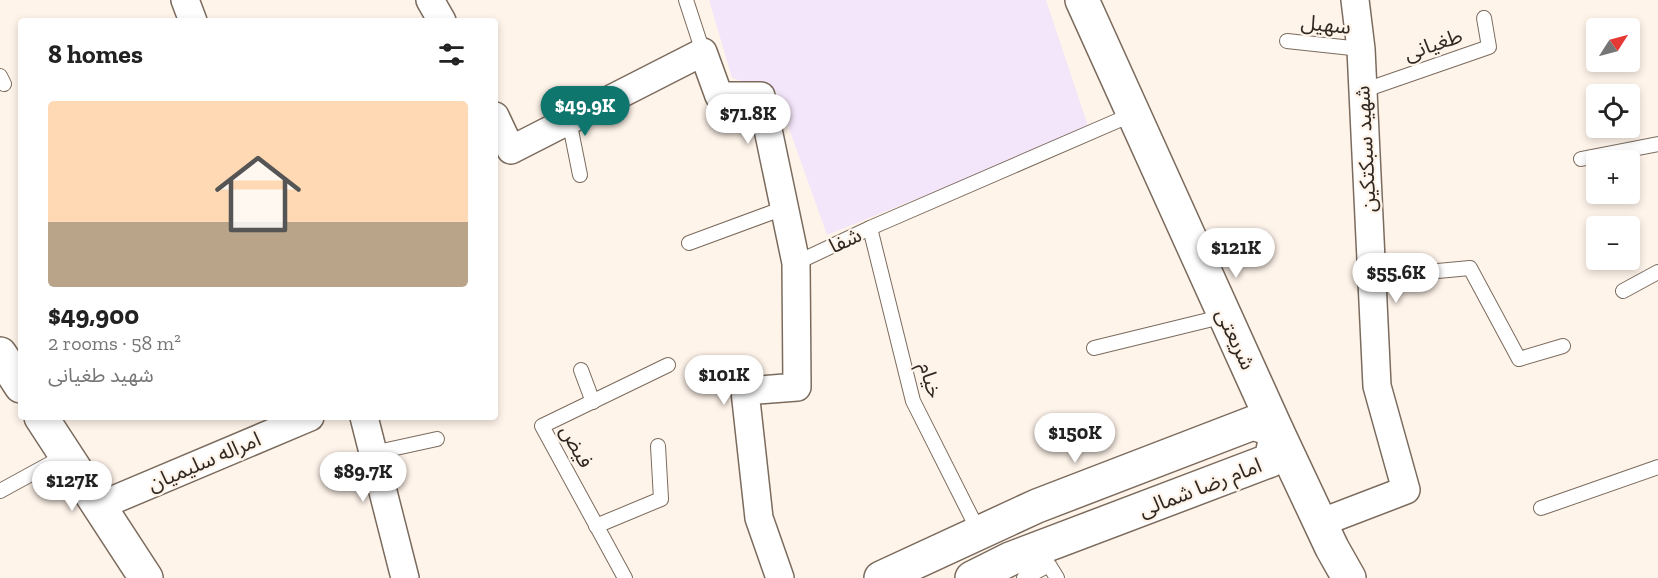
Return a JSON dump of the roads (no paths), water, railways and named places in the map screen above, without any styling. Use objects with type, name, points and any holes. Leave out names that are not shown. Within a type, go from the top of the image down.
[{"type":"street","points":[[185,0],[192,18]]},
{"type":"street","points":[[430,0],[440,18]]},
{"type":"street","name":"شریعتی","points":[[1082,0],[1277,431],[1320,523],[1349,578]]},
{"type":"street","name":"شهید سبکتکین","points":[[1320,523],[1406,490],[1377,386],[1361,49],[1355,0]]},
{"type":"street","points":[[498,126],[511,150],[703,52],[719,96],[761,96],[796,263],[797,387],[745,391],[759,518],[780,578]]},
{"type":"street","points":[[0,354],[18,381]]},
{"type":"street","points":[[43,420],[146,578]]},
{"type":"street","name":"امراله سلیمیان","points":[[99,506],[303,420]]},
{"type":"street","points":[[365,420],[405,578]]},
{"type":"street","name":"امام رضا شمالی","points":[[881,578],[1037,506],[1253,423],[1277,431],[1271,460],[1018,572],[972,578]]},
{"type":"lane","points":[[686,0],[703,52]]},
{"type":"lane","name":"طغیانی","points":[[1362,91],[1489,47],[1484,18]]},
{"type":"lane","name":"سهیل","points":[[1287,41],[1361,49]]},
{"type":"lane","name":"شفا","points":[[796,263],[870,228],[1133,114]]},
{"type":"lane","points":[[569,120],[580,175]]},
{"type":"lane","points":[[1581,159],[1658,144]]},
{"type":"lane","points":[[689,243],[784,208]]},
{"type":"lane","name":"خیام","points":[[870,228],[913,401],[979,533]]},
{"type":"lane","points":[[1373,277],[1470,268],[1519,359],[1563,346]]},
{"type":"lane","points":[[1623,291],[1658,272]]},
{"type":"lane","points":[[1094,348],[1225,316]]},
{"type":"lane","name":"فیض","points":[[625,578],[542,426],[668,365]]},
{"type":"lane","points":[[581,370],[593,402]]},
{"type":"lane","points":[[374,453],[437,439]]},
{"type":"lane","points":[[596,526],[661,499],[658,446]]},
{"type":"lane","points":[[0,491],[66,455]]},
{"type":"lane","points":[[1541,508],[1658,467]]},
{"type":"lane","points":[[1018,572],[1049,565],[1057,578]]}]
